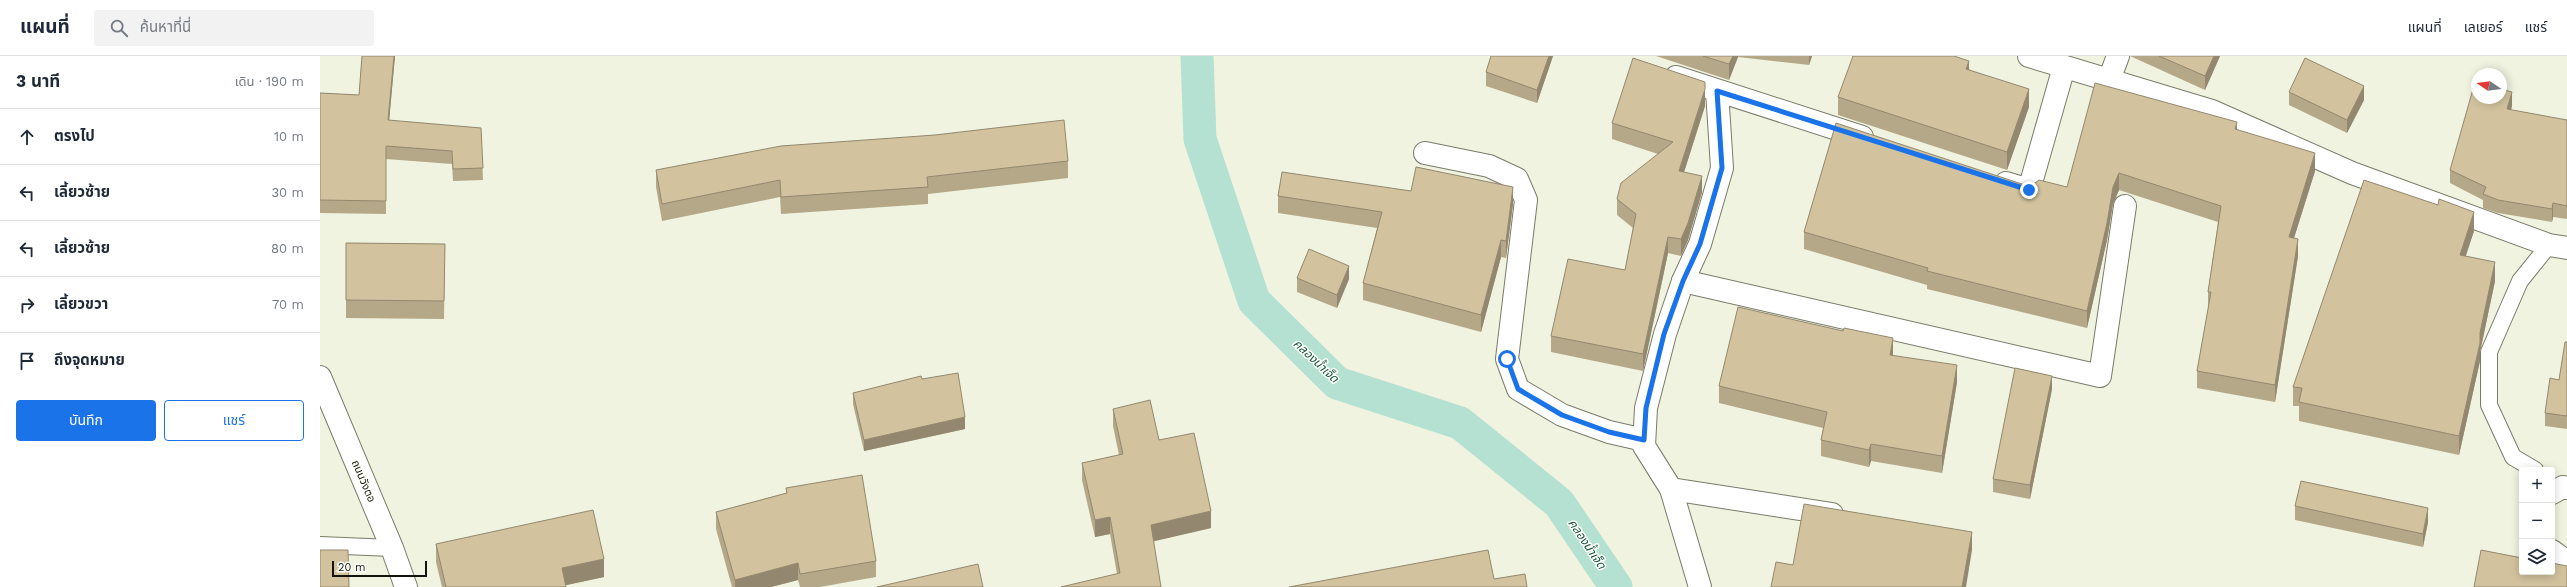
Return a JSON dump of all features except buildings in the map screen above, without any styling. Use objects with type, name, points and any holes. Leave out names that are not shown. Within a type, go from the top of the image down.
[{"type":"street","points":[[2029,56],[2212,111],[2352,173],[2558,246]]},
{"type":"street","points":[[2109,80],[2118,56]]},
{"type":"street","points":[[1984,176],[2029,190],[2064,67]]},
{"type":"street","points":[[1659,71],[1717,91],[1885,144]]},
{"type":"street","points":[[1700,587],[1672,489],[1644,446],[1644,440],[1646,408],[1664,334],[1683,281],[1700,244],[1722,168],[1717,91]]},
{"type":"street","points":[[1425,153],[1489,166],[1517,179],[1526,200],[1507,359],[1518,389],[1562,415],[1609,432],[1644,440]]},
{"type":"street","points":[[1683,281],[2100,376],[2125,206]]},
{"type":"street","name":"ถนนวังตอ","points":[[320,377],[392,548],[406,587]]},
{"type":"street","points":[[1672,489],[1852,517]]},
{"type":"street","points":[[2555,554],[2567,562]]},
{"type":"lane","points":[[2530,467],[2513,457],[2489,405],[2488,352],[2520,281],[2558,246]]},
{"type":"lane","points":[[320,545],[392,548]]},
{"type":"waterway","name":"คลองน้ำเจ็ด","points":[[1197,56],[1200,139],[1254,301],[1337,383],[1460,423],[1559,503],[1616,587]]},
{"type":"route","points":[[1507,359],[1518,389],[1562,415],[1609,432],[1644,440],[1646,408],[1664,334],[1683,281],[1700,244],[1722,168],[1717,91],[2029,190]]}]
